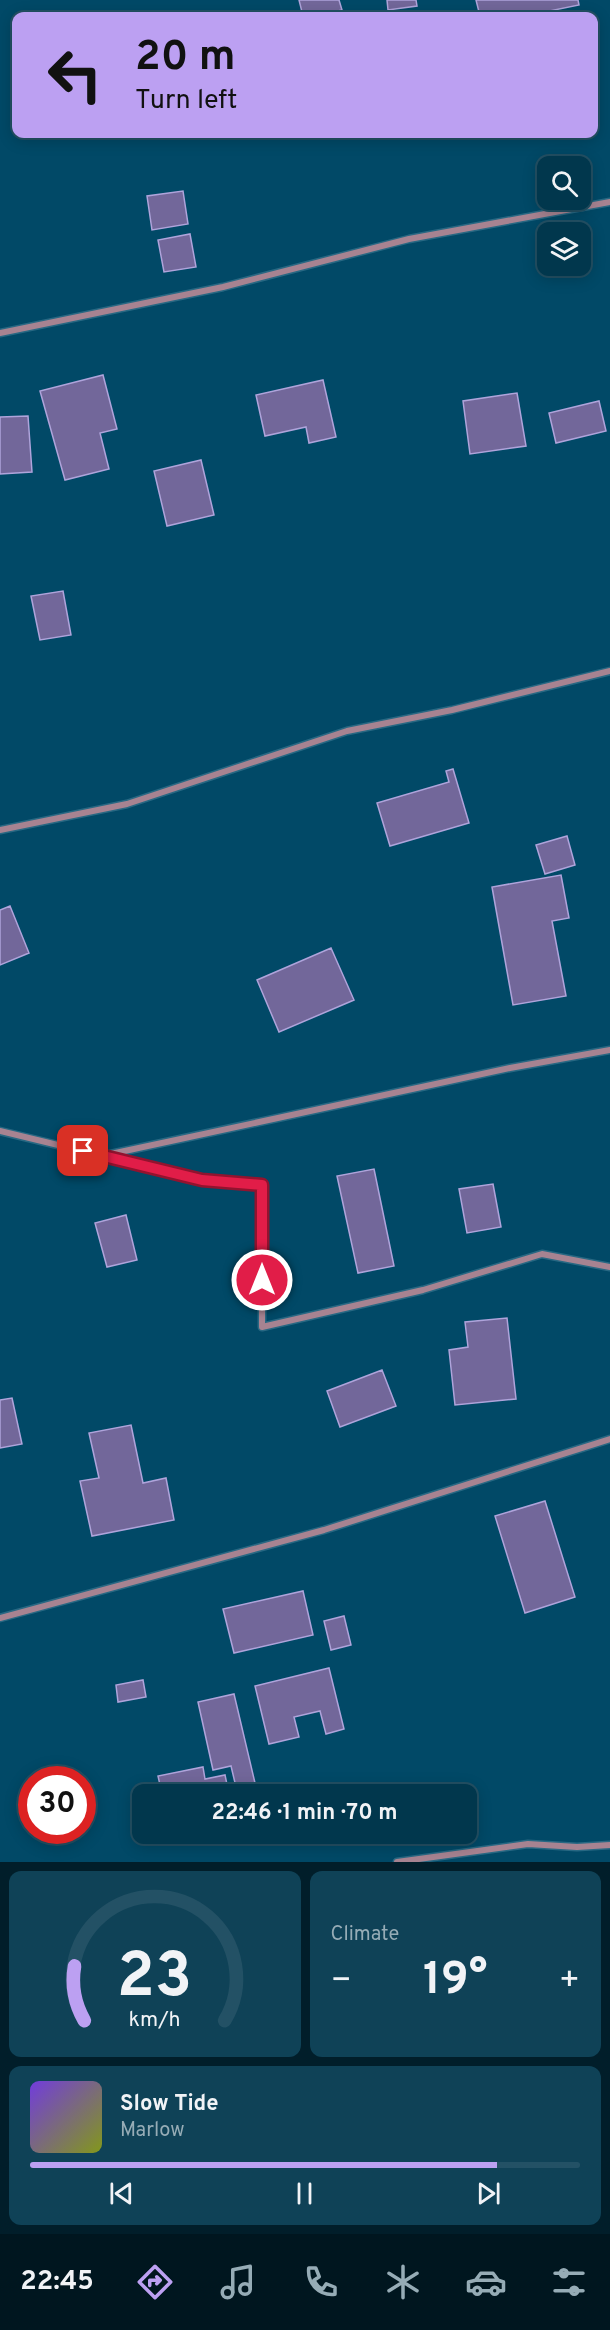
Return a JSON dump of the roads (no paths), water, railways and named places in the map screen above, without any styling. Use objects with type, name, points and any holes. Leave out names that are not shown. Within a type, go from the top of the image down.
[{"type":"street","points":[[0,333],[223,287],[409,239],[610,202]]},
{"type":"street","points":[[0,830],[127,804],[347,731],[452,710],[610,670]]},
{"type":"street","points":[[103,1156],[510,1068],[610,1050]]},
{"type":"street","points":[[0,1131],[202,1180],[262,1185],[262,1328],[423,1290],[542,1254],[610,1267]]},
{"type":"street","points":[[0,1618],[324,1530],[610,1439]]},
{"type":"street","points":[[397,1862],[528,1844],[577,1847],[610,1845]]}]
